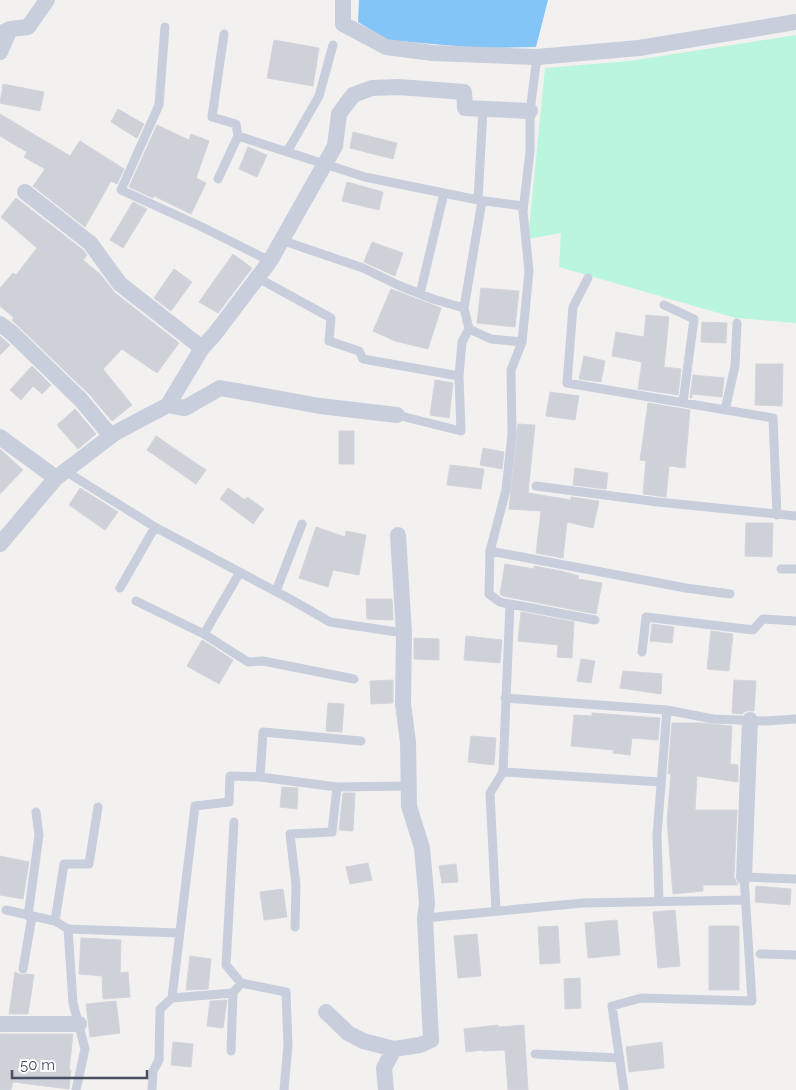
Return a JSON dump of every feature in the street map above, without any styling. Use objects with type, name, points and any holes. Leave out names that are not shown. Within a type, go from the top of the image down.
[{"type":"street","points":[[0,52],[5,32],[28,27],[47,0]]},
{"type":"street","points":[[343,0],[343,24],[386,47],[433,53],[536,57],[639,48],[796,22]]},
{"type":"street","points":[[0,544],[60,475],[111,436],[168,405],[202,348],[214,335],[270,260],[335,146],[340,114],[353,95],[372,88],[399,87],[464,92],[466,108],[530,111]]},
{"type":"street","points":[[25,192],[90,244],[120,284],[202,348]]},
{"type":"street","points":[[0,324],[12,333],[80,400],[111,436]]},
{"type":"street","points":[[168,405],[185,408],[220,388],[320,406],[397,415]]},
{"type":"street","points":[[0,437],[60,475]]},
{"type":"street","points":[[326,1012],[348,1033],[363,1041],[394,1049],[431,1040],[424,918],[427,903],[422,848],[409,806],[408,742],[404,704],[404,633],[398,535]]},
{"type":"street","points":[[744,877],[750,720]]},
{"type":"street","points":[[0,1024],[79,1024]]},
{"type":"street","points":[[386,1090],[384,1068],[394,1049]]},
{"type":"lane","points":[[165,27],[159,106],[121,190],[270,260]]},
{"type":"lane","points":[[218,179],[238,136],[236,124],[212,117],[224,34]]},
{"type":"lane","points":[[287,152],[319,96],[333,45]]},
{"type":"lane","points":[[536,57],[530,111],[530,152],[523,206],[530,271],[522,342],[510,370],[512,434],[506,490],[490,550],[489,594],[500,602],[595,620]]},
{"type":"lane","points":[[397,415],[461,431],[459,376],[462,342],[469,329],[464,308],[480,200],[483,109]]},
{"type":"lane","points":[[238,136],[365,177],[480,200],[523,206]]},
{"type":"lane","points":[[420,294],[444,193]]},
{"type":"lane","points":[[281,240],[363,268],[420,294],[464,308]]},
{"type":"lane","points":[[258,278],[331,318],[329,341],[359,351],[363,359],[459,376]]},
{"type":"lane","points":[[588,278],[573,307],[567,383],[773,418],[777,514]]},
{"type":"lane","points":[[664,305],[694,319],[683,402]]},
{"type":"lane","points":[[725,410],[735,366],[737,323]]},
{"type":"lane","points":[[469,329],[491,339],[522,342]]},
{"type":"lane","points":[[60,475],[330,622],[404,633]]},
{"type":"lane","points":[[536,486],[658,502],[796,516]]},
{"type":"lane","points":[[276,591],[302,524]]},
{"type":"lane","points":[[120,588],[155,527]]},
{"type":"lane","points":[[490,550],[686,588],[730,594]]},
{"type":"lane","points":[[781,569],[796,569]]},
{"type":"lane","points":[[204,634],[240,572]]},
{"type":"lane","points":[[136,601],[204,634],[248,662],[263,660],[354,679]]},
{"type":"lane","points":[[496,911],[490,793],[503,772],[510,604]]},
{"type":"lane","points":[[642,652],[646,617],[753,630],[763,620],[796,622]]},
{"type":"lane","points":[[505,698],[667,710],[713,719],[796,719]]},
{"type":"lane","points":[[659,901],[657,835],[667,710]]},
{"type":"lane","points":[[260,777],[263,732],[361,741]]},
{"type":"lane","points":[[503,772],[661,782]]},
{"type":"lane","points":[[172,998],[195,806],[229,802],[230,776],[260,777],[337,787],[409,786]]},
{"type":"lane","points":[[295,927],[296,884],[290,834],[332,832],[337,787]]},
{"type":"lane","points":[[55,921],[64,864],[89,864],[98,806]]},
{"type":"lane","points":[[23,969],[39,835],[36,812]]},
{"type":"lane","points":[[234,822],[226,965],[241,983],[286,992],[288,1045],[284,1090]]},
{"type":"lane","points":[[624,1090],[612,1006],[641,998],[752,1001],[744,877],[796,879]]},
{"type":"lane","points":[[424,918],[583,903],[744,900]]},
{"type":"lane","points":[[6,910],[55,921],[68,929],[179,933]]},
{"type":"lane","points":[[68,929],[73,1003],[84,1049],[76,1090]]},
{"type":"lane","points":[[760,954],[796,955]]},
{"type":"lane","points":[[231,1052],[233,993],[241,983]]},
{"type":"lane","points":[[152,1090],[153,1071],[159,1060],[160,1009],[172,998],[233,993]]},
{"type":"lane","points":[[535,1054],[620,1058]]},
{"type":"green space","points":[[796,35],[796,323],[736,318],[559,267],[561,233],[528,239],[545,68],[629,61]]},
{"type":"water","points":[[359,0],[548,0],[536,47],[478,48],[388,40],[358,22]]},
{"type":"building","points":[[274,40],[319,48],[313,86],[267,78]]},
{"type":"building","points":[[3,84],[44,92],[40,111],[0,103]]},
{"type":"building","points":[[118,109],[144,124],[137,138],[111,122]]},
{"type":"building","points":[[0,114],[70,156],[80,141],[124,169],[117,184],[111,181],[85,227],[33,186],[45,169],[24,157],[27,152],[0,136]]},
{"type":"building","points":[[157,125],[189,140],[191,134],[209,141],[196,178],[206,183],[191,214],[154,196],[153,198],[129,187]]},
{"type":"building","points":[[353,132],[397,143],[393,159],[350,148]]},
{"type":"building","points":[[248,147],[267,155],[257,177],[239,169]]},
{"type":"building","points":[[347,182],[383,192],[379,210],[342,201]]},
{"type":"building","points":[[16,198],[83,250],[87,255],[83,260],[100,274],[115,293],[179,343],[157,373],[122,349],[103,369],[132,405],[112,421],[90,395],[12,320],[14,318],[0,306],[0,288],[13,273],[16,275],[37,248],[1,217]]},
{"type":"building","points":[[133,202],[147,209],[123,248],[110,240]]},
{"type":"building","points":[[372,242],[403,253],[395,276],[364,262]]},
{"type":"building","points":[[233,254],[252,268],[218,313],[199,302]]},
{"type":"building","points":[[174,269],[192,282],[171,311],[154,298]]},
{"type":"building","points":[[481,288],[519,291],[515,327],[477,323]]},
{"type":"building","points":[[391,289],[441,308],[428,349],[395,341],[373,331]]},
{"type":"building","points":[[646,315],[669,317],[664,367],[681,369],[678,395],[638,389],[642,362],[612,356],[616,332],[644,337]]},
{"type":"building","points":[[702,322],[727,323],[726,343],[701,342]]},
{"type":"building","points":[[0,336],[10,345],[0,355]]},
{"type":"building","points":[[584,356],[605,361],[601,382],[579,379]]},
{"type":"building","points":[[756,364],[783,364],[782,406],[755,405]]},
{"type":"building","points":[[32,366],[51,385],[42,394],[33,386],[21,400],[10,390]]},
{"type":"building","points":[[693,375],[724,378],[722,397],[692,394],[692,398],[690,398]]},
{"type":"building","points":[[435,380],[453,383],[449,418],[430,415]]},
{"type":"building","points":[[550,392],[579,396],[575,420],[546,416]]},
{"type":"building","points":[[648,403],[690,410],[685,468],[669,466],[666,497],[643,494],[646,461],[640,460]]},
{"type":"building","points":[[75,409],[96,434],[78,449],[57,425]]},
{"type":"building","points":[[518,424],[535,425],[528,493],[571,500],[571,497],[599,501],[593,528],[567,522],[563,558],[536,553],[541,511],[509,509]]},
{"type":"building","points":[[339,431],[354,431],[354,464],[339,464]]},
{"type":"building","points":[[156,436],[206,470],[196,484],[147,450]]},
{"type":"building","points":[[483,448],[504,452],[502,469],[480,465]]},
{"type":"building","points":[[0,449],[23,470],[0,494]]},
{"type":"building","points":[[450,465],[484,469],[481,489],[447,485]]},
{"type":"building","points":[[575,468],[608,473],[606,489],[573,485]]},
{"type":"building","points":[[80,488],[118,512],[105,530],[69,505]]},
{"type":"building","points":[[228,488],[245,500],[247,497],[264,509],[253,524],[220,499]]},
{"type":"building","points":[[746,523],[773,523],[772,557],[745,556]]},
{"type":"building","points":[[316,527],[345,537],[346,531],[366,535],[359,575],[333,570],[328,587],[299,578]]},
{"type":"building","points":[[505,564],[534,569],[534,566],[561,571],[579,576],[578,579],[602,583],[596,614],[503,596],[500,594]]},
{"type":"building","points":[[366,599],[392,599],[393,620],[367,619]]},
{"type":"building","points":[[521,612],[574,622],[572,658],[557,657],[558,645],[518,641]]},
{"type":"building","points":[[652,624],[674,627],[672,643],[650,641]]},
{"type":"building","points":[[711,631],[733,634],[729,671],[707,669]]},
{"type":"building","points":[[466,636],[502,640],[500,663],[464,660]]},
{"type":"building","points":[[414,638],[439,639],[439,660],[414,659]]},
{"type":"building","points":[[202,640],[233,660],[219,684],[187,666]]},
{"type":"building","points":[[581,659],[595,661],[591,683],[577,681]]},
{"type":"building","points":[[623,671],[662,674],[661,694],[620,688]]},
{"type":"building","points":[[393,680],[393,703],[371,704],[370,681]]},
{"type":"building","points":[[734,680],[756,681],[754,711],[746,711],[742,714],[732,713]]},
{"type":"building","points":[[328,703],[344,704],[342,732],[326,731]]},
{"type":"building","points":[[592,713],[660,718],[658,740],[632,738],[630,755],[613,753],[614,750],[571,746],[574,715],[592,716]]},
{"type":"building","points":[[672,723],[732,726],[730,764],[738,765],[738,782],[697,776],[695,810],[737,810],[734,877],[738,885],[703,885],[703,891],[673,894],[667,820],[671,774],[668,774]]},
{"type":"building","points":[[471,736],[496,738],[494,765],[468,762]]},
{"type":"building","points":[[282,787],[298,788],[297,809],[280,807]]},
{"type":"building","points":[[343,793],[355,793],[353,831],[339,830]]},
{"type":"building","points":[[0,856],[29,862],[23,899],[0,895]]},
{"type":"building","points":[[368,863],[372,880],[350,884],[346,867]]},
{"type":"building","points":[[456,864],[458,882],[442,883],[439,866]]},
{"type":"building","points":[[756,886],[791,889],[790,905],[755,902]]},
{"type":"building","points":[[283,889],[287,917],[264,920],[260,892]]},
{"type":"building","points":[[675,910],[680,966],[658,968],[653,912]]},
{"type":"building","points":[[617,920],[620,955],[588,958],[585,923]]},
{"type":"building","points":[[558,926],[560,963],[540,964],[538,927]]},
{"type":"building","points":[[709,926],[739,926],[739,990],[709,990]]},
{"type":"building","points":[[477,934],[481,976],[458,978],[454,936]]},
{"type":"building","points":[[81,938],[121,940],[120,973],[128,972],[130,997],[103,999],[102,976],[79,974]]},
{"type":"building","points":[[190,956],[211,959],[208,989],[186,990]]},
{"type":"building","points":[[15,972],[22,975],[34,975],[28,1014],[9,1014]]},
{"type":"building","points":[[580,978],[581,1008],[565,1009],[564,979]]},
{"type":"building","points":[[227,1000],[223,1028],[207,1026],[210,1001]]},
{"type":"building","points":[[116,1001],[120,1033],[90,1037],[86,1004]]},
{"type":"building","points":[[498,1025],[498,1027],[524,1025],[528,1090],[508,1090],[505,1050],[466,1052],[464,1029]]},
{"type":"building","points":[[0,1034],[73,1034],[69,1089],[13,1082],[11,1090],[0,1090]]},
{"type":"building","points":[[173,1042],[193,1044],[191,1067],[171,1065]]},
{"type":"building","points":[[662,1042],[664,1068],[629,1072],[626,1047]]}]
